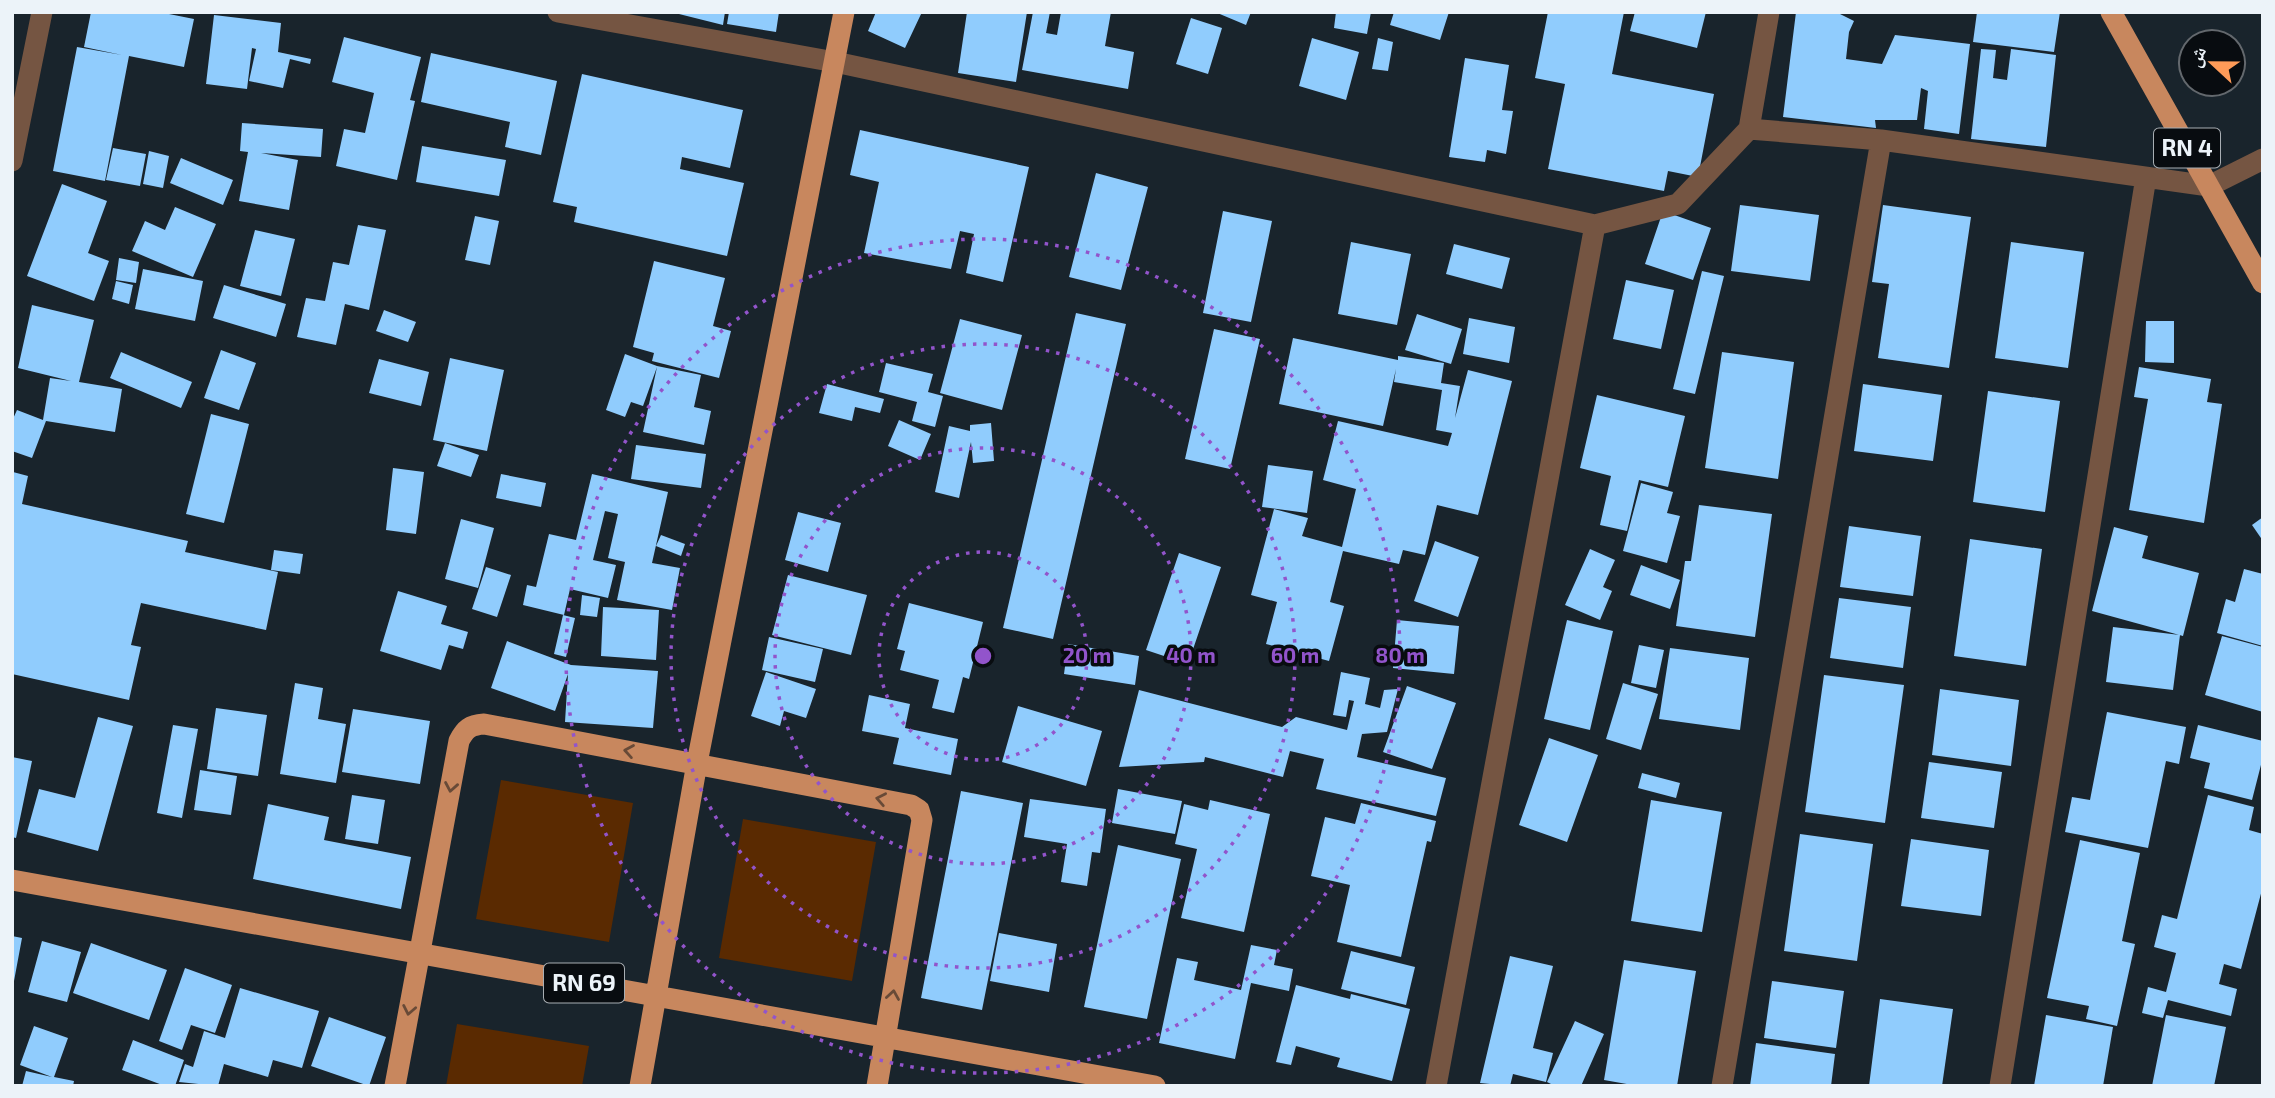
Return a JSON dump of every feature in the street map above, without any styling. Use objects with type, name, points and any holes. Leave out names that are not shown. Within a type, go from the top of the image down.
[{"type":"main road","points":[[640,1086],[697,763],[844,12]]},
{"type":"main road","name":"RN 4","points":[[2111,12],[2263,283]]},
{"type":"main road","points":[[395,1086],[459,741],[464,730],[474,724],[697,763],[911,805],[919,810],[922,820],[877,1086]]},
{"type":"main road","name":"RN 69","points":[[12,880],[1155,1086]]},
{"type":"street","points":[[12,161],[42,12]]},
{"type":"street","points":[[558,12],[835,62],[1595,225],[1678,204],[1749,128],[1769,12]]},
{"type":"street","points":[[1749,128],[1881,140],[2209,186],[2263,159]]},
{"type":"street","points":[[1722,1086],[1881,140]]},
{"type":"street","points":[[2000,1086],[2146,177]]},
{"type":"street","points":[[1436,1086],[1595,225]]},
{"type":"shaded area","points":[[501,780],[633,803],[609,942],[476,919]]},
{"type":"shaded area","points":[[743,819],[876,842],[852,981],[719,958]]},
{"type":"shaded area","points":[[457,1024],[589,1046],[582,1086],[446,1086]]},
{"type":"building","points":[[91,12],[159,12],[194,19],[184,67],[129,56],[105,181],[53,171],[77,47],[122,55],[84,47]]},
{"type":"building","points":[[671,12],[725,12],[723,25]]},
{"type":"building","points":[[729,12],[779,12],[776,32],[727,24]]},
{"type":"building","points":[[876,12],[922,12],[905,48],[868,31]]},
{"type":"building","points":[[967,12],[1027,12],[1016,82],[958,73]]},
{"type":"building","points":[[1033,12],[1050,12],[1046,33],[1057,35],[1061,12],[1111,12],[1105,46],[1134,52],[1128,89],[1022,70]]},
{"type":"building","points":[[1215,12],[1251,12],[1246,25]]},
{"type":"building","points":[[1336,12],[1371,12],[1367,34],[1334,28]]},
{"type":"building","points":[[1394,12],[1449,12],[1440,40],[1390,25]]},
{"type":"building","points":[[1548,12],[1624,12],[1612,74],[1714,94],[1698,177],[1668,171],[1664,191],[1548,169],[1565,84],[1535,78]]},
{"type":"building","points":[[1635,12],[1706,12],[1697,48],[1630,31]]},
{"type":"building","points":[[1796,12],[1836,12],[1854,21],[1849,32],[1846,59],[1882,64],[1895,35],[1970,44],[1959,134],[1924,129],[1928,91],[1921,88],[1917,120],[1875,120],[1876,128],[1783,117]]},
{"type":"building","points":[[1977,12],[2060,12],[2054,52],[1973,42]]},
{"type":"building","points":[[214,15],[281,23],[278,52],[311,59],[310,64],[290,59],[283,88],[249,81],[256,49],[252,48],[247,89],[206,84]]},
{"type":"building","points":[[1191,18],[1222,28],[1208,74],[1176,64]]},
{"type":"building","points":[[344,37],[421,57],[410,100],[415,101],[397,180],[336,166],[344,129],[365,133],[374,93],[332,82]]},
{"type":"building","points":[[1312,38],[1359,52],[1346,100],[1299,86]]},
{"type":"building","points":[[1378,38],[1393,42],[1388,71],[1372,69]]},
{"type":"building","points":[[1981,49],[1996,50],[1993,78],[2007,80],[2011,49],[2056,55],[2046,147],[1971,139]]},
{"type":"building","points":[[431,53],[557,81],[541,155],[505,147],[510,122],[421,102]]},
{"type":"building","points":[[1465,58],[1509,65],[1502,110],[1513,111],[1506,154],[1487,150],[1485,162],[1449,157]]},
{"type":"building","points":[[582,74],[743,110],[730,168],[682,157],[680,169],[744,183],[727,256],[574,222],[577,207],[553,202]]},
{"type":"building","points":[[242,123],[323,129],[321,157],[261,153],[298,160],[289,210],[239,201],[248,152],[240,151]]},
{"type":"building","points":[[860,130],[1029,167],[1003,282],[966,273],[974,234],[960,231],[951,269],[864,253],[879,182],[850,175]]},
{"type":"building","points":[[422,146],[506,160],[499,196],[416,182]]},
{"type":"building","points":[[113,148],[146,154],[140,186],[106,180]]},
{"type":"building","points":[[149,151],[169,156],[163,188],[143,184]]},
{"type":"building","points":[[181,158],[233,180],[223,205],[170,183]]},
{"type":"building","points":[[1096,173],[1148,187],[1121,290],[1069,277]]},
{"type":"building","points":[[62,184],[107,201],[88,253],[109,261],[94,301],[27,276]]},
{"type":"building","points":[[1740,205],[1819,215],[1810,281],[1731,271]]},
{"type":"building","points":[[1883,205],[1971,217],[1949,368],[1878,358],[1889,284],[1872,282]]},
{"type":"building","points":[[175,207],[216,224],[193,277],[132,251],[145,221],[165,230]]},
{"type":"building","points":[[1223,211],[1272,221],[1251,322],[1203,313]]},
{"type":"building","points":[[1663,211],[1711,228],[1693,280],[1645,264]]},
{"type":"building","points":[[475,216],[499,221],[490,265],[465,260]]},
{"type":"building","points":[[358,225],[386,230],[369,310],[345,304],[336,345],[297,337],[306,298],[325,301],[333,262],[349,265]]},
{"type":"building","points":[[255,230],[295,239],[281,296],[240,286]]},
{"type":"building","points":[[1351,242],[1411,254],[1397,325],[1338,314]]},
{"type":"building","points":[[2011,242],[2084,252],[2068,368],[1995,358]]},
{"type":"building","points":[[1454,244],[1510,258],[1502,289],[1446,274]]},
{"type":"building","points":[[119,258],[139,262],[136,283],[116,280]]},
{"type":"building","points":[[654,261],[725,278],[713,326],[731,331],[719,378],[652,361],[654,353],[633,347]]},
{"type":"building","points":[[143,269],[203,281],[195,321],[135,309]]},
{"type":"building","points":[[1702,271],[1724,276],[1695,394],[1673,389]]},
{"type":"building","points":[[1626,280],[1674,290],[1661,349],[1613,339]]},
{"type":"building","points":[[116,281],[133,285],[129,304],[112,299]]},
{"type":"building","points":[[224,285],[286,304],[276,337],[213,318]]},
{"type":"building","points":[[32,305],[94,320],[79,382],[122,389],[115,432],[46,421],[32,458],[12,451],[12,421],[17,410],[43,420],[50,378],[71,381],[18,368]]},
{"type":"building","points":[[384,310],[416,322],[408,342],[376,331]]},
{"type":"building","points":[[1076,313],[1126,324],[1053,639],[1003,628]]},
{"type":"building","points":[[1417,314],[1462,329],[1451,364],[1405,350]]},
{"type":"building","points":[[1469,318],[1515,327],[1509,363],[1463,354]]},
{"type":"building","points":[[960,319],[1022,335],[1002,410],[940,393]]},
{"type":"building","points":[[2146,321],[2174,321],[2174,363],[2145,362]]},
{"type":"building","points":[[1214,329],[1260,339],[1230,469],[1185,459]]},
{"type":"building","points":[[1293,338],[1398,360],[1398,356],[1444,363],[1441,383],[1460,386],[1455,418],[1468,370],[1512,381],[1478,515],[1437,505],[1425,555],[1403,550],[1399,564],[1343,551],[1330,602],[1344,606],[1329,661],[1266,644],[1277,602],[1251,595],[1274,509],[1308,518],[1302,536],[1342,547],[1356,489],[1323,480],[1338,421],[1448,446],[1452,433],[1436,430],[1442,390],[1394,382],[1396,369],[1383,426],[1279,404]]},
{"type":"building","points":[[221,350],[256,363],[239,410],[204,398]]},
{"type":"building","points":[[121,352],[192,382],[181,408],[110,378]]},
{"type":"building","points":[[1722,352],[1794,362],[1778,479],[1705,468]]},
{"type":"building","points":[[625,354],[657,366],[701,375],[694,407],[711,411],[704,445],[643,432],[657,367],[643,406],[631,402],[625,417],[606,410]]},
{"type":"building","points":[[450,358],[504,370],[487,451],[433,440]]},
{"type":"building","points":[[379,359],[429,372],[421,406],[369,393]]},
{"type":"building","points":[[886,363],[933,374],[928,392],[943,396],[935,427],[912,421],[917,402],[879,392]]},
{"type":"building","points":[[2139,367],[2211,379],[2207,402],[2222,404],[2204,523],[2129,510],[2148,399],[2134,397]]},
{"type":"building","points":[[827,384],[884,399],[880,413],[855,407],[852,421],[819,413]]},
{"type":"building","points":[[1863,384],[1942,395],[1933,461],[1854,451]]},
{"type":"building","points":[[1988,391],[2060,401],[2045,512],[1973,502]]},
{"type":"building","points":[[1597,395],[1685,416],[1668,487],[1639,480],[1627,531],[1600,525],[1611,476],[1580,468]]},
{"type":"building","points":[[211,414],[249,424],[224,523],[186,514]]},
{"type":"building","points":[[899,420],[931,434],[920,460],[888,446]]},
{"type":"building","points":[[991,423],[994,461],[973,463],[971,442],[959,498],[935,492],[949,426],[970,431],[970,425]]},
{"type":"building","points":[[445,443],[479,455],[471,477],[437,466]]},
{"type":"building","points":[[636,445],[706,454],[701,488],[631,479]]},
{"type":"building","points":[[1268,465],[1313,471],[1307,513],[1262,507]]},
{"type":"building","points":[[393,468],[424,472],[416,534],[386,530]]},
{"type":"building","points":[[13,472],[28,476],[22,504],[188,541],[185,552],[278,572],[266,630],[141,603],[131,645],[141,647],[129,700],[12,674]]},
{"type":"building","points":[[501,474],[546,483],[541,507],[496,498]]},
{"type":"building","points":[[592,474],[668,492],[652,563],[680,568],[672,610],[617,600],[625,562],[608,558],[618,514],[605,511],[593,560],[616,565],[608,598],[570,589],[564,615],[523,605],[527,585],[536,587],[549,534],[576,540]]},
{"type":"building","points":[[1641,483],[1673,492],[1667,513],[1680,516],[1667,563],[1623,551]]},
{"type":"building","points":[[1699,505],[1772,514],[1755,637],[1676,626],[1685,561],[1691,561]]},
{"type":"building","points":[[798,512],[841,523],[828,572],[785,560]]},
{"type":"building","points":[[2263,517],[2263,541],[2252,525]]},
{"type":"building","points":[[461,519],[494,528],[478,588],[445,579]]},
{"type":"building","points":[[1849,526],[1921,536],[1913,596],[1840,587]]},
{"type":"building","points":[[2114,527],[2148,536],[2142,558],[2199,573],[2183,636],[2092,611]]},
{"type":"building","points":[[661,535],[685,544],[681,556],[656,546]]},
{"type":"building","points":[[1970,539],[2042,549],[2026,666],[1954,656]]},
{"type":"building","points":[[1435,541],[1479,557],[1458,617],[1414,601]]},
{"type":"building","points":[[1590,549],[1615,560],[1603,587],[1612,591],[1600,620],[1565,605]]},
{"type":"building","points":[[274,550],[303,554],[300,574],[271,570]]},
{"type":"building","points":[[1179,553],[1221,567],[1188,664],[1146,650]]},
{"type":"building","points":[[1641,565],[1680,580],[1670,609],[1630,595]]},
{"type":"building","points":[[486,567],[511,575],[497,617],[472,609]]},
{"type":"building","points":[[2244,569],[2263,574],[2263,646],[2217,633],[2226,599],[2235,602]]},
{"type":"building","points":[[788,575],[867,595],[851,655],[772,635]]},
{"type":"building","points":[[398,591],[447,606],[441,624],[468,632],[463,649],[449,645],[441,670],[380,651]]},
{"type":"building","points":[[582,595],[600,598],[597,617],[580,615]]},
{"type":"building","points":[[1839,598],[1911,607],[1903,668],[1830,658]]},
{"type":"building","points":[[909,603],[983,622],[969,679],[963,677],[954,713],[932,708],[939,680],[900,670],[905,651],[897,649]]},
{"type":"building","points":[[603,607],[659,610],[656,660],[601,656]]},
{"type":"building","points":[[563,615],[575,618],[566,657],[554,654]]},
{"type":"building","points":[[1397,620],[1459,626],[1454,674],[1393,668]]},
{"type":"building","points":[[1567,620],[1613,631],[1590,730],[1544,719]]},
{"type":"building","points":[[2113,627],[2180,635],[2173,690],[2106,682]]},
{"type":"building","points":[[2222,636],[2263,647],[2263,712],[2205,695]]},
{"type":"building","points":[[769,637],[823,649],[815,682],[762,670]]},
{"type":"building","points":[[507,641],[571,665],[658,671],[653,728],[565,722],[568,674],[555,711],[491,688]]},
{"type":"building","points":[[1068,644],[1139,656],[1135,685],[1064,674]]},
{"type":"building","points":[[1639,645],[1664,650],[1656,688],[1631,683]]},
{"type":"building","points":[[1670,648],[1749,658],[1740,730],[1659,719]]},
{"type":"building","points":[[766,672],[816,689],[806,718],[784,711],[780,726],[751,716]]},
{"type":"building","points":[[1341,672],[1370,678],[1365,704],[1380,708],[1384,690],[1398,689],[1387,732],[1362,734],[1357,757],[1446,778],[1436,816],[1316,789],[1324,759],[1290,751],[1283,777],[1205,757],[1204,762],[1119,767],[1139,690],[1282,727],[1296,717],[1347,730],[1354,701],[1349,700],[1346,717],[1333,715]]},
{"type":"building","points":[[1824,675],[1904,685],[1885,823],[1805,812]]},
{"type":"building","points":[[295,683],[323,688],[318,719],[346,724],[336,783],[280,774]]},
{"type":"building","points":[[1623,683],[1658,694],[1641,750],[1606,739]]},
{"type":"building","points":[[1407,686],[1456,703],[1432,769],[1383,752]]},
{"type":"building","points":[[1940,689],[2019,700],[2011,766],[1932,755]]},
{"type":"building","points":[[869,695],[910,704],[905,728],[958,739],[951,775],[893,764],[899,738],[862,731]]},
{"type":"building","points":[[1018,706],[1102,731],[1086,786],[1002,762]]},
{"type":"building","points":[[216,708],[267,715],[258,776],[207,769]]},
{"type":"building","points":[[353,709],[430,721],[420,784],[342,772]]},
{"type":"building","points":[[2107,712],[2186,727],[2179,764],[2166,761],[2148,848],[2065,832],[2072,797],[2090,800]]},
{"type":"building","points":[[98,717],[133,726],[98,851],[27,832],[39,789],[75,798]]},
{"type":"building","points":[[173,725],[198,729],[182,818],[157,813]]},
{"type":"building","points":[[2198,725],[2263,741],[2263,757],[2252,800],[2204,788],[2210,763],[2190,758]]},
{"type":"building","points":[[1549,738],[1598,755],[1567,842],[1519,825]]},
{"type":"building","points":[[12,757],[32,761],[16,838],[12,837]]},
{"type":"building","points":[[1929,762],[2002,772],[1994,828],[1921,818]]},
{"type":"building","points":[[200,770],[237,776],[231,815],[194,810]]},
{"type":"building","points":[[1642,773],[1680,783],[1676,798],[1638,788]]},
{"type":"building","points":[[1118,789],[1182,801],[1175,834],[1112,823]]},
{"type":"building","points":[[961,791],[1023,803],[982,1010],[921,998]]},
{"type":"building","points":[[352,795],[385,800],[378,844],[345,839]]},
{"type":"building","points":[[2208,795],[2254,807],[2249,830],[2263,834],[2263,886],[2241,969],[2224,964],[2219,984],[2237,989],[2231,1016],[2168,1000],[2163,1018],[2142,1013],[2148,987],[2166,992],[2176,953],[2154,947],[2162,915],[2177,919]]},
{"type":"building","points":[[1030,799],[1106,809],[1100,853],[1092,852],[1087,886],[1061,882],[1067,844],[1024,837]]},
{"type":"building","points":[[1210,800],[1270,814],[1244,932],[1181,918],[1197,849],[1175,844],[1184,804],[1208,810]]},
{"type":"building","points":[[1651,800],[1722,812],[1702,932],[1631,921]]},
{"type":"building","points":[[1361,803],[1436,821],[1431,842],[1427,841],[1401,957],[1337,942],[1350,885],[1311,876],[1325,817],[1355,824]]},
{"type":"building","points":[[268,804],[329,817],[324,840],[411,857],[401,909],[253,879]]},
{"type":"building","points":[[1800,834],[1873,844],[1857,961],[1784,951]]},
{"type":"building","points":[[1911,839],[1989,850],[1981,916],[1901,906]]},
{"type":"building","points":[[2080,840],[2140,853],[2122,941],[2135,944],[2117,1026],[2086,1019],[2089,1006],[2047,998]]},
{"type":"building","points":[[1118,845],[1181,859],[1147,1019],[1084,1007]]},
{"type":"building","points":[[999,933],[1057,944],[1049,992],[990,981]]},
{"type":"building","points":[[12,936],[22,938],[14,981],[12,981]]},
{"type":"building","points":[[42,941],[81,952],[67,1002],[28,992]]},
{"type":"building","points":[[91,943],[167,970],[149,1020],[73,993]]},
{"type":"building","points":[[1251,945],[1277,950],[1274,965],[1293,969],[1289,991],[1251,983],[1235,1059],[1159,1043],[1177,958],[1198,962],[1194,980],[1241,990]]},
{"type":"building","points":[[1351,951],[1415,967],[1406,1005],[1341,989]]},
{"type":"building","points":[[1510,956],[1553,966],[1533,1048],[1553,1053],[1546,1082],[1513,1074],[1510,1086],[1480,1083]]},
{"type":"building","points":[[1624,960],[1696,971],[1677,1086],[1638,1086],[1604,1080]]},
{"type":"building","points":[[185,968],[232,985],[215,1033],[191,1025],[182,1050],[159,1041]]},
{"type":"building","points":[[1772,981],[1844,991],[1836,1048],[1764,1038]]},
{"type":"building","points":[[1296,985],[1350,999],[1351,994],[1410,1009],[1392,1081],[1337,1067],[1340,1058],[1296,1046],[1291,1065],[1276,1062]]},
{"type":"building","points":[[240,988],[319,1011],[302,1068],[273,1060],[268,1077],[224,1064],[218,1086],[179,1082],[185,1064],[193,1067],[204,1031],[225,1038]]},
{"type":"building","points":[[1880,999],[1953,1009],[1942,1086],[1869,1086]]},
{"type":"building","points":[[2046,1015],[2113,1027],[2103,1086],[2034,1086]]},
{"type":"building","points":[[2166,1015],[2226,1027],[2214,1086],[2152,1086]]},
{"type":"building","points":[[329,1017],[386,1037],[369,1086],[311,1066]]},
{"type":"building","points":[[1575,1021],[1604,1034],[1581,1086],[1555,1086],[1547,1082]]},
{"type":"building","points":[[34,1026],[68,1038],[54,1077],[74,1081],[73,1086],[22,1086],[26,1071],[52,1077],[20,1065]]},
{"type":"building","points":[[133,1040],[184,1060],[175,1086],[165,1086],[122,1070]]},
{"type":"building","points":[[1756,1043],[1835,1054],[1831,1086],[1750,1086]]}]
